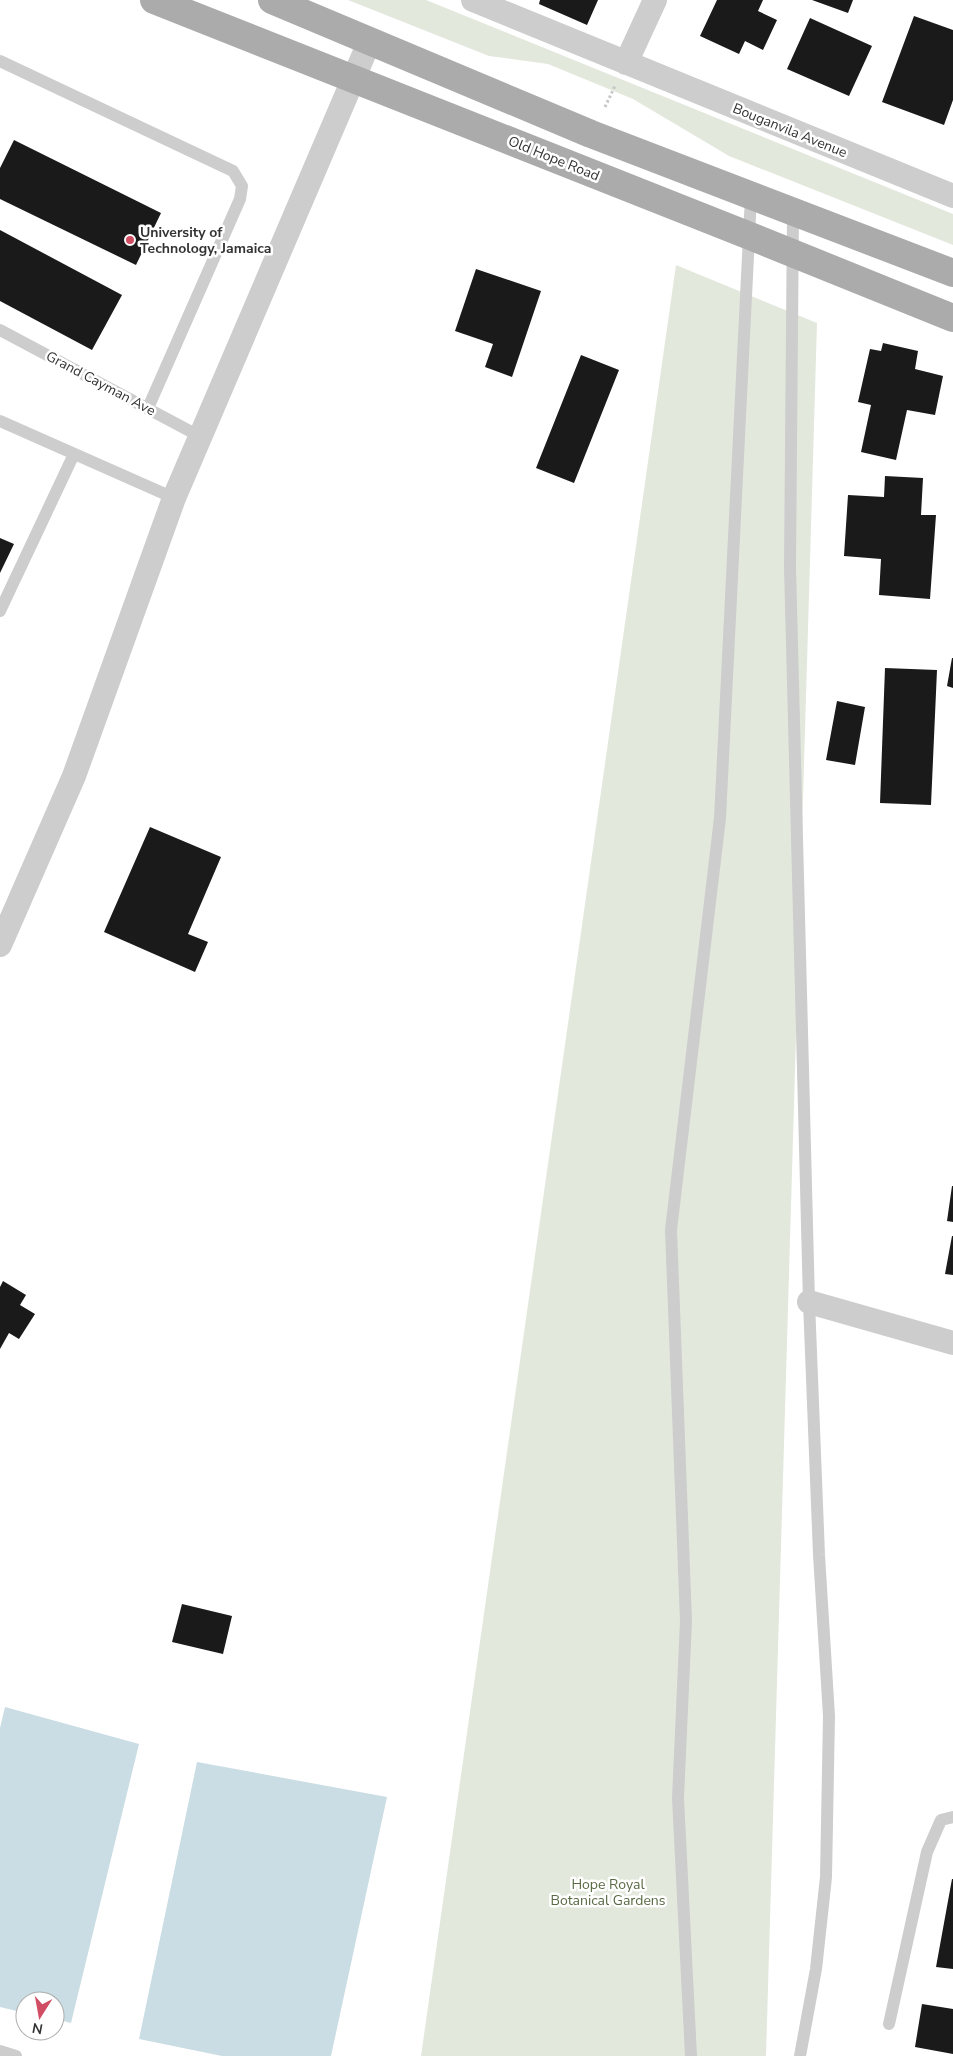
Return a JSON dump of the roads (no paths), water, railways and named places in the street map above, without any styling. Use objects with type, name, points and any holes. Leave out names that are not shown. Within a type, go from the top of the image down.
[{"type":"main road","name":"Old Hope Road","points":[[154,0],[953,318]]},
{"type":"main road","points":[[272,0],[591,134],[953,273]]},
{"type":"street","points":[[626,63],[655,0]]},
{"type":"street","name":"Bouganvila Avenue","points":[[485,2],[626,63],[953,196]]},
{"type":"street","points":[[0,945],[74,776],[174,498],[370,40]]},
{"type":"street","points":[[809,1302],[953,1343]]},
{"type":"lane","points":[[0,61],[233,171],[242,186],[240,199],[148,408]]},
{"type":"lane","points":[[691,2056],[678,1798],[686,1621],[671,1230],[720,818],[751,196]]},
{"type":"lane","points":[[793,212],[790,567],[809,1302],[819,1555],[829,1716],[826,1877],[816,1969],[800,2056]]},
{"type":"lane","name":"Grand Cayman Ave","points":[[0,330],[201,436]]},
{"type":"lane","points":[[0,422],[174,498]]},
{"type":"lane","points":[[0,611],[74,454]]},
{"type":"lane","points":[[890,2024],[927,1852],[941,1820],[953,1817]]},
{"type":"lane","points":[[0,2051],[16,2056]]},
{"type":"place","name":"University of Technology, Jamaica","points":[[130,240]]},
{"type":"park label","name":"Hope Royal Botanical Gardens","points":[[608,1892]]}]
